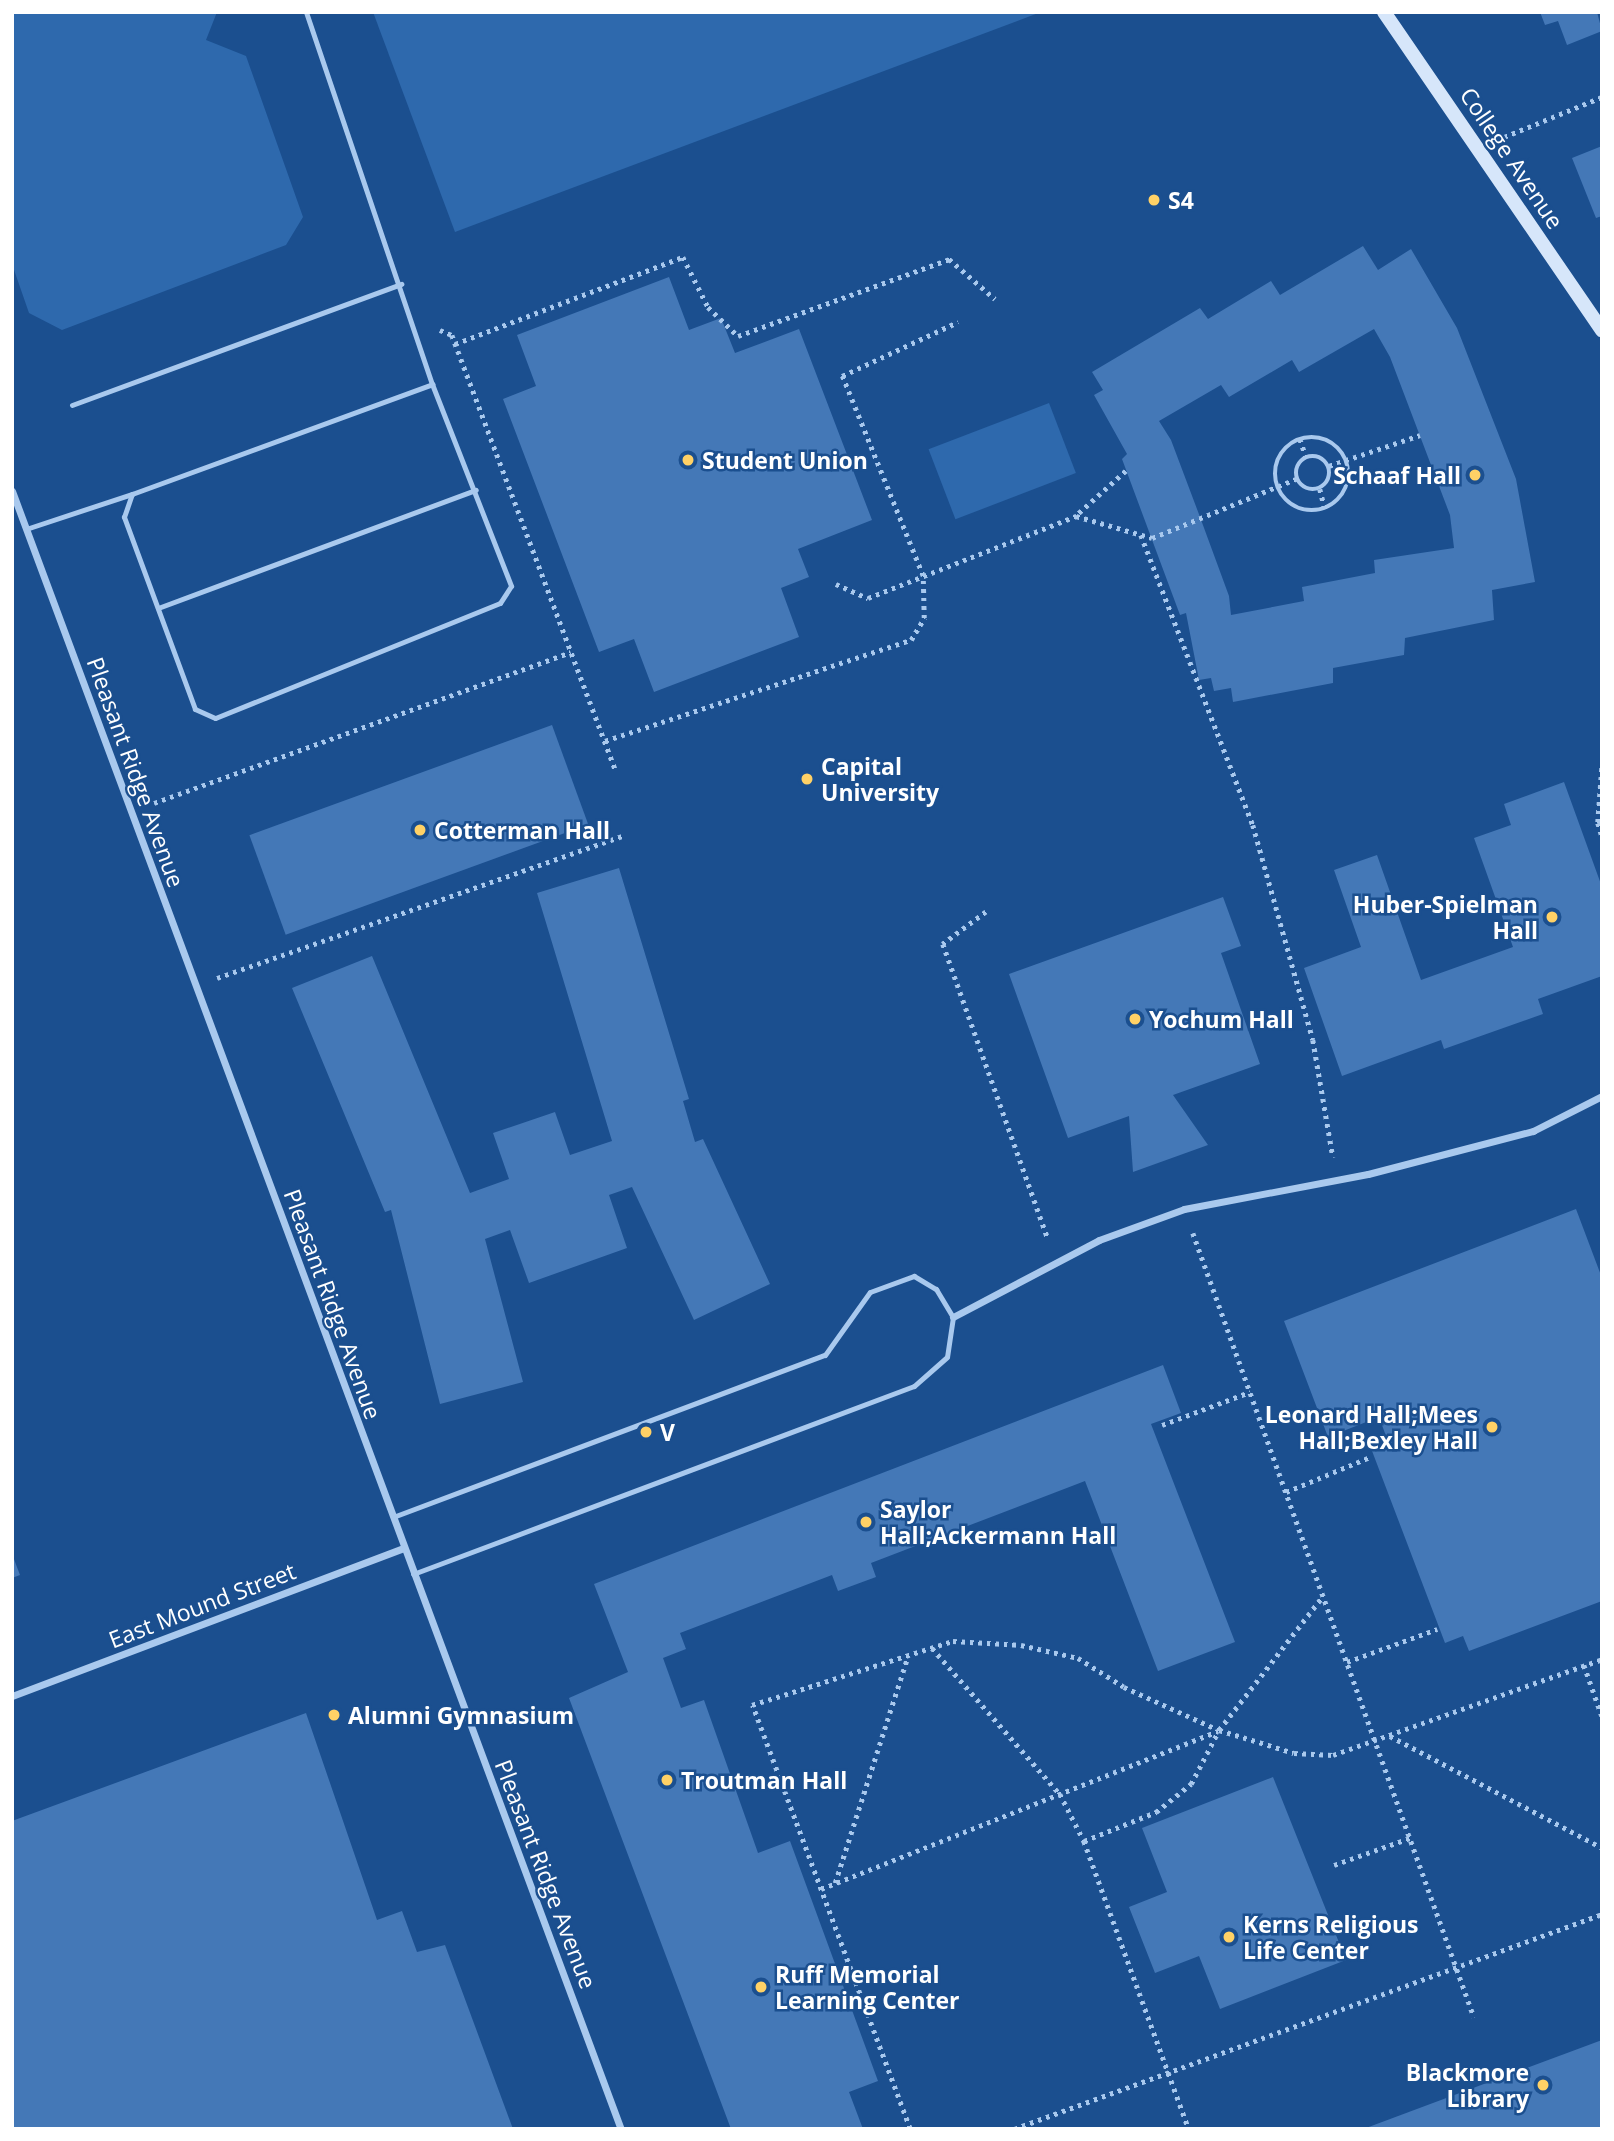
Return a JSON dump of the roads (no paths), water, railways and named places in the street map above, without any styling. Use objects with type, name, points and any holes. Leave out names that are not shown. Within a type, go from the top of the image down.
[{"type":"main road","name":"College Avenue","points":[[1384,12],[1602,330]]},
{"type":"street","name":"Pleasant Ridge Avenue","points":[[12,491],[621,2129]]},
{"type":"street","points":[[953,1317],[1056,1262],[1184,1209],[1336,1179],[1533,1131],[1602,1096]]},
{"type":"street","name":"East Mound Street","points":[[12,1696],[404,1548]]},
{"type":"lane","points":[[132,494],[124,517],[195,709],[215,718],[500,603],[511,586],[476,490],[432,384],[401,284],[306,12]]},
{"type":"lane","points":[[72,405],[401,284]]},
{"type":"lane","points":[[26,529],[132,494],[432,384]]},
{"type":"lane","points":[[158,608],[476,490]]},
{"type":"lane","points":[[393,1517],[825,1354],[870,1292],[914,1276],[936,1289],[953,1317],[947,1357],[914,1386],[413,1574]]},
{"type":"place","name":"S4","points":[[1154,200]]},
{"type":"place","name":"Student Union","points":[[688,460]]},
{"type":"place","name":"Schaaf Hall","points":[[1475,475]]},
{"type":"place","name":"Capital University","points":[[807,779]]},
{"type":"place","name":"Cotterman Hall","points":[[420,830]]},
{"type":"place","name":"Huber-Spielman Hall","points":[[1552,917]]},
{"type":"place","name":"Yochum Hall","points":[[1135,1019]]},
{"type":"place","name":"Leonard Hall;Mees Hall;Bexley Hall","points":[[1492,1427]]},
{"type":"place","name":"V","points":[[646,1432]]},
{"type":"place","name":"Saylor Hall;Ackermann Hall","points":[[866,1522]]},
{"type":"place","name":"Alumni Gymnasium","points":[[334,1715]]},
{"type":"place","name":"Troutman Hall","points":[[667,1780]]},
{"type":"place","name":"Kerns Religious Life Center","points":[[1229,1937]]},
{"type":"place","name":"Ruff Memorial Learning Center","points":[[761,1987]]},
{"type":"place","name":"Blackmore Library","points":[[1543,2085]]}]
